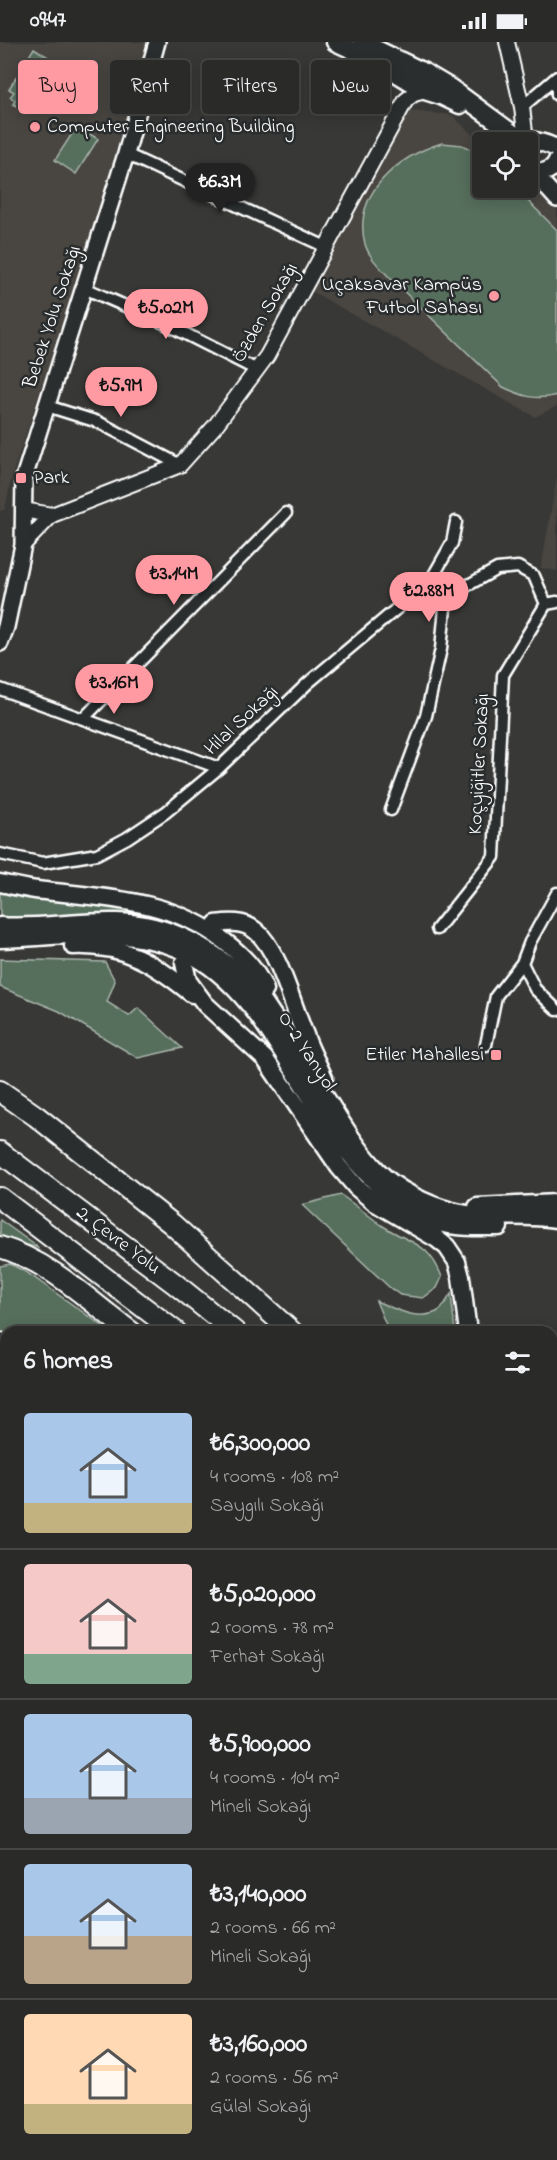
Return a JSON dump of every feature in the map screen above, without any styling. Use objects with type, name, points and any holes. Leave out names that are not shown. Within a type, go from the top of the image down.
[{"type":"highway","points":[[0,1091],[36,1116],[172,1224],[285,1326]]},
{"type":"highway","name":"2. Çevre Yolu","points":[[0,1152],[228,1326]]},
{"type":"highway","name":"2. Çevre Yolu","points":[[0,1198],[168,1326]]},
{"type":"highway","points":[[0,1247],[25,1255],[43,1265],[123,1326]]},
{"type":"highway","points":[[0,1258],[14,1257],[43,1265]]},
{"type":"main road","name":"Bebek Yolu Sokağı","points":[[0,643],[6,627],[23,545],[24,478],[126,154],[157,42]]},
{"type":"main road","points":[[335,42],[378,62],[425,91],[448,98],[467,109],[493,132]]},
{"type":"main road","points":[[362,42],[424,72],[458,93],[510,132]]},
{"type":"main road","points":[[538,143],[548,143],[557,149]]},
{"type":"main road","points":[[538,170],[556,170]]},
{"type":"main road","points":[[538,178],[557,199]]},
{"type":"main road","points":[[0,883],[43,891],[118,899],[156,907],[198,922],[244,957],[261,982],[279,1024]]},
{"type":"main road","points":[[0,926],[118,922],[172,932],[215,954],[238,972],[257,992],[353,1141],[377,1170],[390,1181],[434,1205],[467,1214],[495,1217],[540,1216],[557,1219]]},
{"type":"main road","points":[[216,924],[241,923],[255,930],[269,945],[306,1039],[353,1141]]},
{"type":"main road","name":"O-2 Yanyol","points":[[0,939],[80,934],[114,935],[149,940],[183,951],[216,970],[244,1000],[284,1054],[334,1135],[365,1174],[389,1195],[412,1211],[448,1225],[462,1227],[530,1226],[557,1230]]},
{"type":"main road","points":[[0,949],[85,945],[113,953],[136,956],[170,976],[205,1004],[265,1059],[339,1167],[356,1187],[374,1202],[447,1247],[459,1269],[467,1326]]},
{"type":"main road","points":[[184,963],[188,981],[205,1004]]},
{"type":"main road","points":[[434,1205],[458,1208],[557,1203]]},
{"type":"street","points":[[507,42],[522,106],[525,132]]},
{"type":"street","points":[[522,106],[557,77]]},
{"type":"street","points":[[557,77],[557,95]]},
{"type":"street","name":"Özden Sokağı","points":[[23,545],[52,515],[180,465],[215,426],[257,370],[406,100],[414,94],[425,91]]},
{"type":"street","points":[[126,154],[326,247]]},
{"type":"street","points":[[84,288],[162,322],[257,370]]},
{"type":"street","points":[[46,406],[98,422],[180,465]]},
{"type":"street","points":[[23,510],[52,515]]},
{"type":"street","points":[[83,719],[286,513]]},
{"type":"street","name":"Hilal Sokağı","points":[[0,854],[42,863],[97,854],[127,838],[166,812],[219,768],[308,683],[431,580],[452,543],[456,522]]},
{"type":"street","points":[[391,810],[426,716],[441,649],[445,608],[454,593],[497,569],[518,567],[534,576],[552,603]]},
{"type":"street","name":"Koçyiğitler Sokağı","points":[[437,929],[494,857],[503,675],[552,603]]},
{"type":"street","points":[[0,689],[219,768]]},
{"type":"street","points":[[486,1045],[496,996],[522,963],[530,942],[557,893]]},
{"type":"street","points":[[522,963],[535,989],[557,1010]]},
{"type":"shaded area","points":[[0,42],[148,42],[143,60],[110,60],[110,114],[127,114],[82,267],[13,472],[5,509],[0,511]]},
{"type":"shaded area","points":[[409,111],[452,115],[472,134],[472,198],[538,198],[538,162],[557,159],[557,406],[535,417],[311,291]]},
{"type":"shaded area","points":[[557,476],[557,571],[541,568]]},
{"type":"green space","points":[[34,48],[48,57],[46,60],[27,60]]},
{"type":"green space","points":[[18,74],[18,107],[13,104],[15,100],[10,97],[14,92],[9,89]]},
{"type":"green space","points":[[77,126],[98,139],[76,174],[55,160]]},
{"type":"green space","name":"Uçaksavar Kampüs Futbol Sahası","points":[[442,143],[462,145],[472,150],[472,198],[525,198],[557,230],[557,395],[542,398],[529,397],[503,387],[390,278],[369,254],[365,244],[363,226],[372,193],[395,167],[426,149]]},
{"type":"green space","points":[[0,887],[106,903],[168,919],[193,934],[0,917]]},
{"type":"green space","points":[[0,959],[105,962],[115,981],[107,1002],[129,1016],[138,1008],[182,1048],[138,1058],[59,1011],[0,987]]},
{"type":"green space","points":[[341,1195],[383,1226],[425,1250],[437,1265],[442,1277],[437,1288],[423,1298],[400,1295],[302,1205]]},
{"type":"green space","points":[[0,1220],[39,1248],[0,1238]]},
{"type":"green space","points":[[10,1264],[26,1272],[102,1326],[0,1326],[0,1266]]},
{"type":"green space","points":[[451,1294],[454,1326],[386,1326],[376,1301],[399,1311],[416,1315],[432,1314],[443,1307]]},
{"type":"place","name":"Computer Engineering Building","points":[[35,127]]},
{"type":"place","name":"Uçaksavar Kampüs Futbol Sahası","points":[[494,296]]},
{"type":"place","name":"Park","points":[[21,478]]},
{"type":"place","name":"Etiler Mahallesi","points":[[496,1055]]}]
